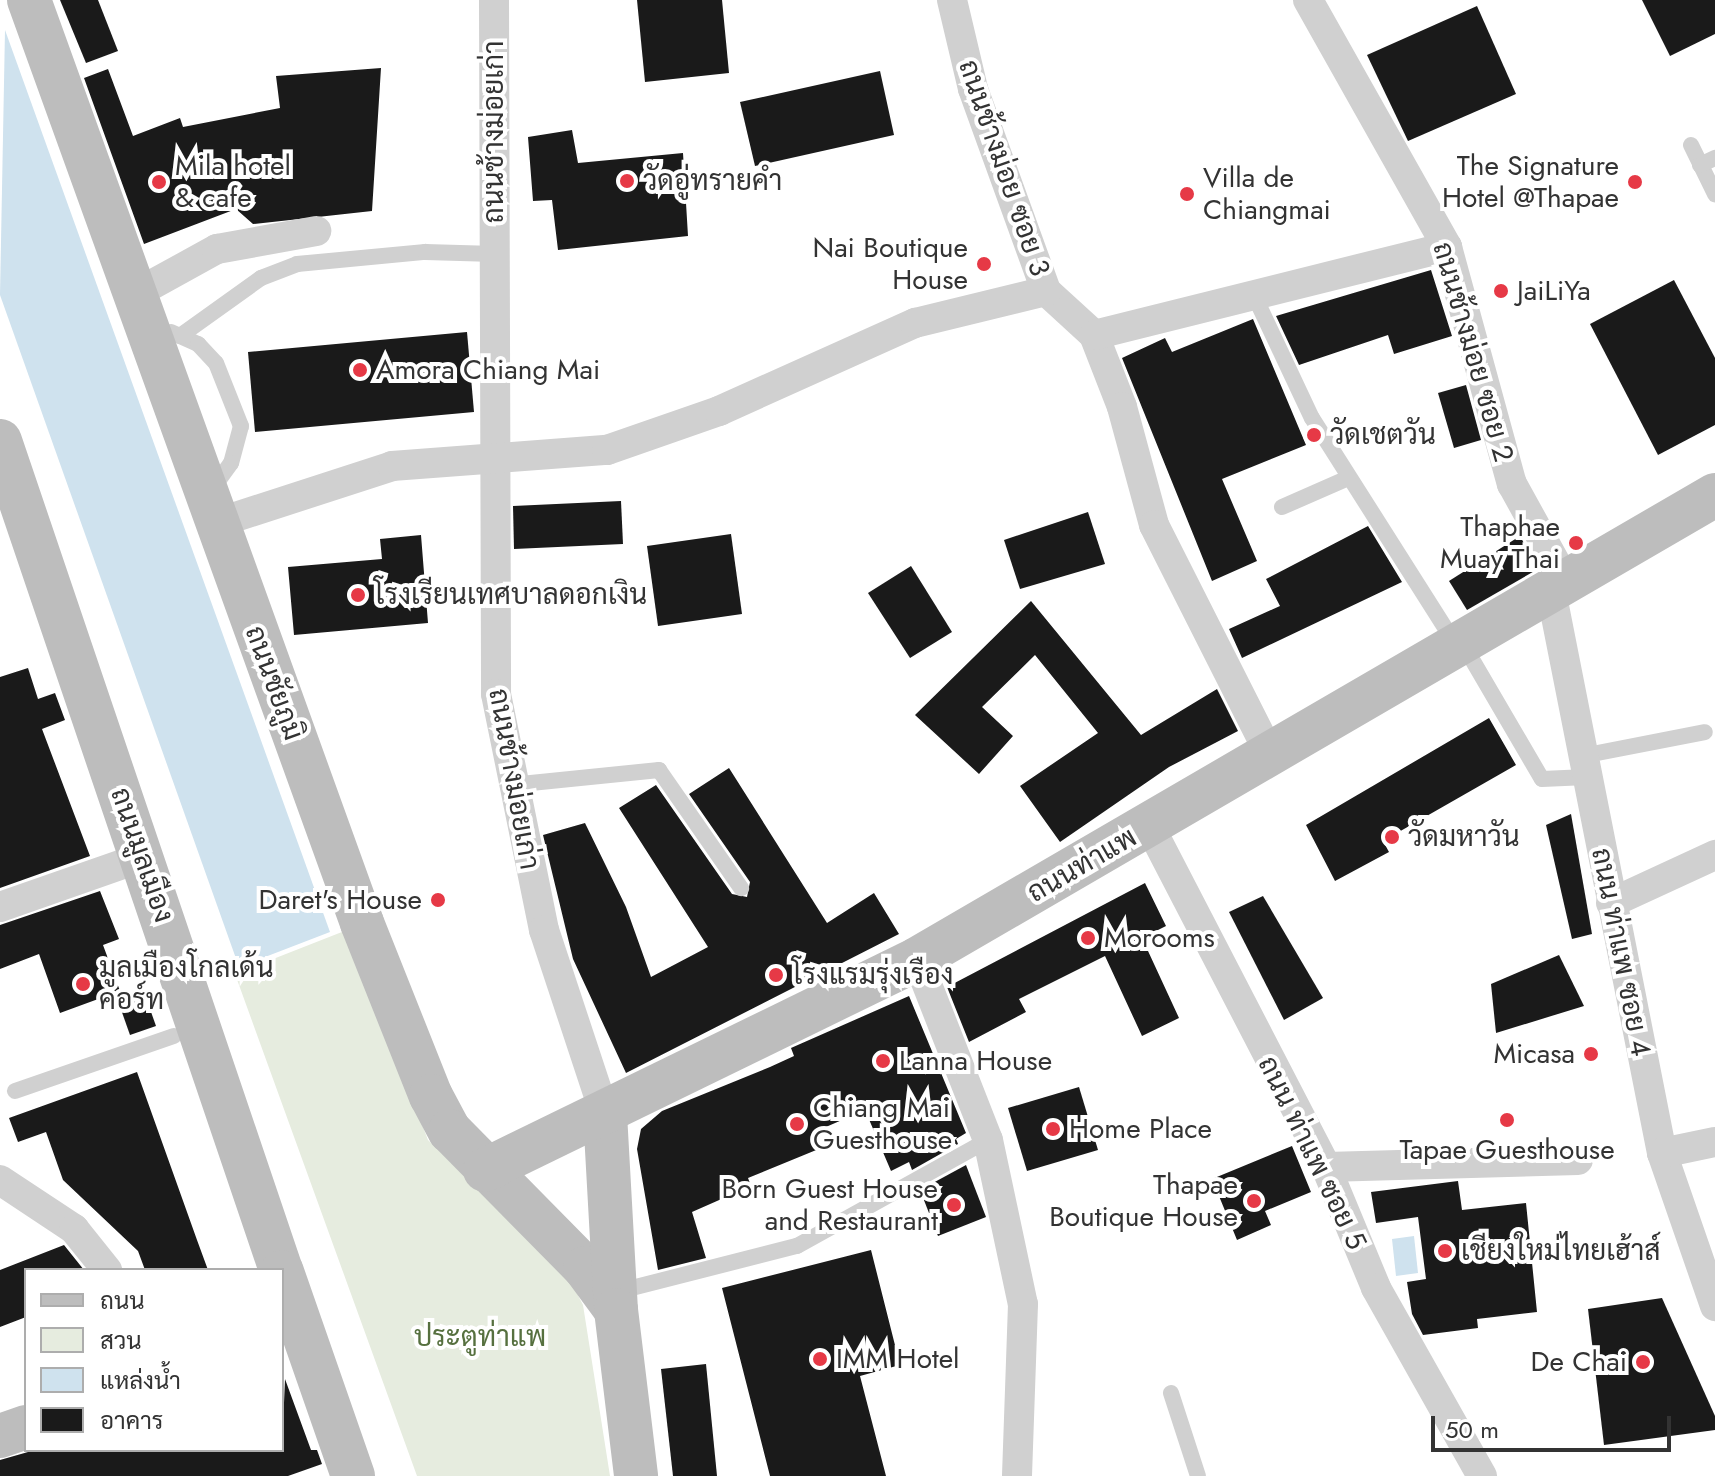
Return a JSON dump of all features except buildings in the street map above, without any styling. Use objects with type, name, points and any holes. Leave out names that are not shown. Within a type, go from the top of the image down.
[{"type":"main road","name":"ถนนชัยภูมิ","points":[[22,2],[154,318],[212,509],[425,1081],[450,1131],[616,1301]]},
{"type":"main road","name":"ถนนมูลเมือง","points":[[0,441],[281,1268]]},
{"type":"main road","name":"ถนนท่าแพ","points":[[485,1170],[917,959],[1271,757],[1715,495]]},
{"type":"main road","points":[[605,1114],[616,1301],[636,1476]]},
{"type":"main road","name":"ถนนมูลเมือง","points":[[284,1284],[292,1334],[353,1476]]},
{"type":"main road","points":[[0,1436],[24,1428]]},
{"type":"street","name":"ถนนช้างม่อยเก่า","points":[[494,0],[496,694],[511,785],[544,930],[605,1114]]},
{"type":"street","name":"ถนนช้างม่อย ซอย 3","points":[[952,0],[973,89],[1046,291],[1094,335],[1122,407],[1154,525],[1271,757]]},
{"type":"street","name":"ถนนช้างม่อย ซอย 2","points":[[1308,0],[1447,247],[1512,484],[1558,586]]},
{"type":"street","points":[[154,318],[217,249],[316,231]]},
{"type":"street","points":[[1094,335],[1447,247]]},
{"type":"street","points":[[212,509],[392,466],[495,455],[607,450],[719,411],[915,323],[1046,291]]},
{"type":"street","name":"ถนน ท่าแพ ซอย 4","points":[[1558,586],[1584,766],[1662,1153],[1715,1306]]},
{"type":"street","name":"ถนน ท่าแพ ซอย 5","points":[[1150,827],[1326,1167],[1376,1288],[1482,1476]]},
{"type":"street","points":[[1611,903],[1715,855]]},
{"type":"street","points":[[0,907],[143,857]]},
{"type":"street","points":[[917,959],[988,1140],[1023,1304],[1017,1476]]},
{"type":"street","points":[[1662,1153],[1715,1142]]},
{"type":"street","points":[[1326,1167],[1578,1160]]},
{"type":"street","points":[[5,1188],[74,1229],[105,1268]]},
{"type":"lane","points":[[1691,145],[1708,162],[1715,194]]},
{"type":"lane","points":[[154,318],[297,264],[425,252],[495,254]]},
{"type":"lane","points":[[1254,295],[1348,478],[1460,645],[1542,779],[1705,732]]},
{"type":"lane","points":[[154,318],[216,363],[241,426],[231,463],[212,509]]},
{"type":"lane","points":[[1282,507],[1348,478]]},
{"type":"lane","points":[[511,785],[659,770],[741,888]]},
{"type":"lane","points":[[15,1091],[174,1036]]},
{"type":"lane","points":[[616,1301],[797,1246],[988,1140]]},
{"type":"lane","points":[[1171,1393],[1198,1476]]},
{"type":"green space","name":"ประตูท่าแพ","points":[[347,930],[428,1140],[564,1268],[583,1305],[610,1476],[417,1476],[235,974]]},
{"type":"water","points":[[5,30],[330,932],[239,967],[0,295]]},
{"type":"water","points":[[1414,1236],[1418,1273],[1396,1276],[1392,1239]]},
{"type":"place","name":"วัดอู่ทรายคำ","points":[[627,181]]},
{"type":"place","name":"Mila hotel & cafe","points":[[159,182]]},
{"type":"place","name":"The Signature Hotel @Thapae","points":[[1635,182]]},
{"type":"place","name":"Villa de Chiangmai","points":[[1187,194]]},
{"type":"place","name":"Nai Boutique House","points":[[984,264]]},
{"type":"place","name":"JaiLiYa","points":[[1501,291]]},
{"type":"place","name":"Amora Chiang Mai","points":[[360,370]]},
{"type":"place","name":"วัดเชตวัน","points":[[1314,435]]},
{"type":"place","name":"Thaphae Muay Thai","points":[[1576,543]]},
{"type":"place","name":"โรงเรียนเทศบาลดอกเงิน","points":[[358,595]]},
{"type":"place","name":"วัดมหาวัน","points":[[1392,837]]},
{"type":"place","name":"Daret's House","points":[[438,900]]},
{"type":"place","name":"Morooms","points":[[1088,938]]},
{"type":"place","name":"โรงแรมรุ่งเรือง","points":[[776,975]]},
{"type":"place","name":"มูลเมืองโกลเด้น คอร์ท","points":[[83,984]]},
{"type":"place","name":"Micasa","points":[[1591,1054]]},
{"type":"place","name":"Lanna House","points":[[883,1061]]},
{"type":"place","name":"Tapae Guesthouse","points":[[1507,1120]]},
{"type":"place","name":"Chiang Mai Guesthouse","points":[[797,1124]]},
{"type":"place","name":"Home Place","points":[[1053,1129]]},
{"type":"place","name":"Thapae Boutique House","points":[[1254,1201]]},
{"type":"place","name":"Born Guest House and Restaurant","points":[[954,1205]]},
{"type":"place","name":"เชียงใหม่ไทยเฮ้าส์","points":[[1445,1251]]},
{"type":"place","name":"IMM Hotel","points":[[820,1359]]},
{"type":"place","name":"De Chai","points":[[1643,1362]]}]
